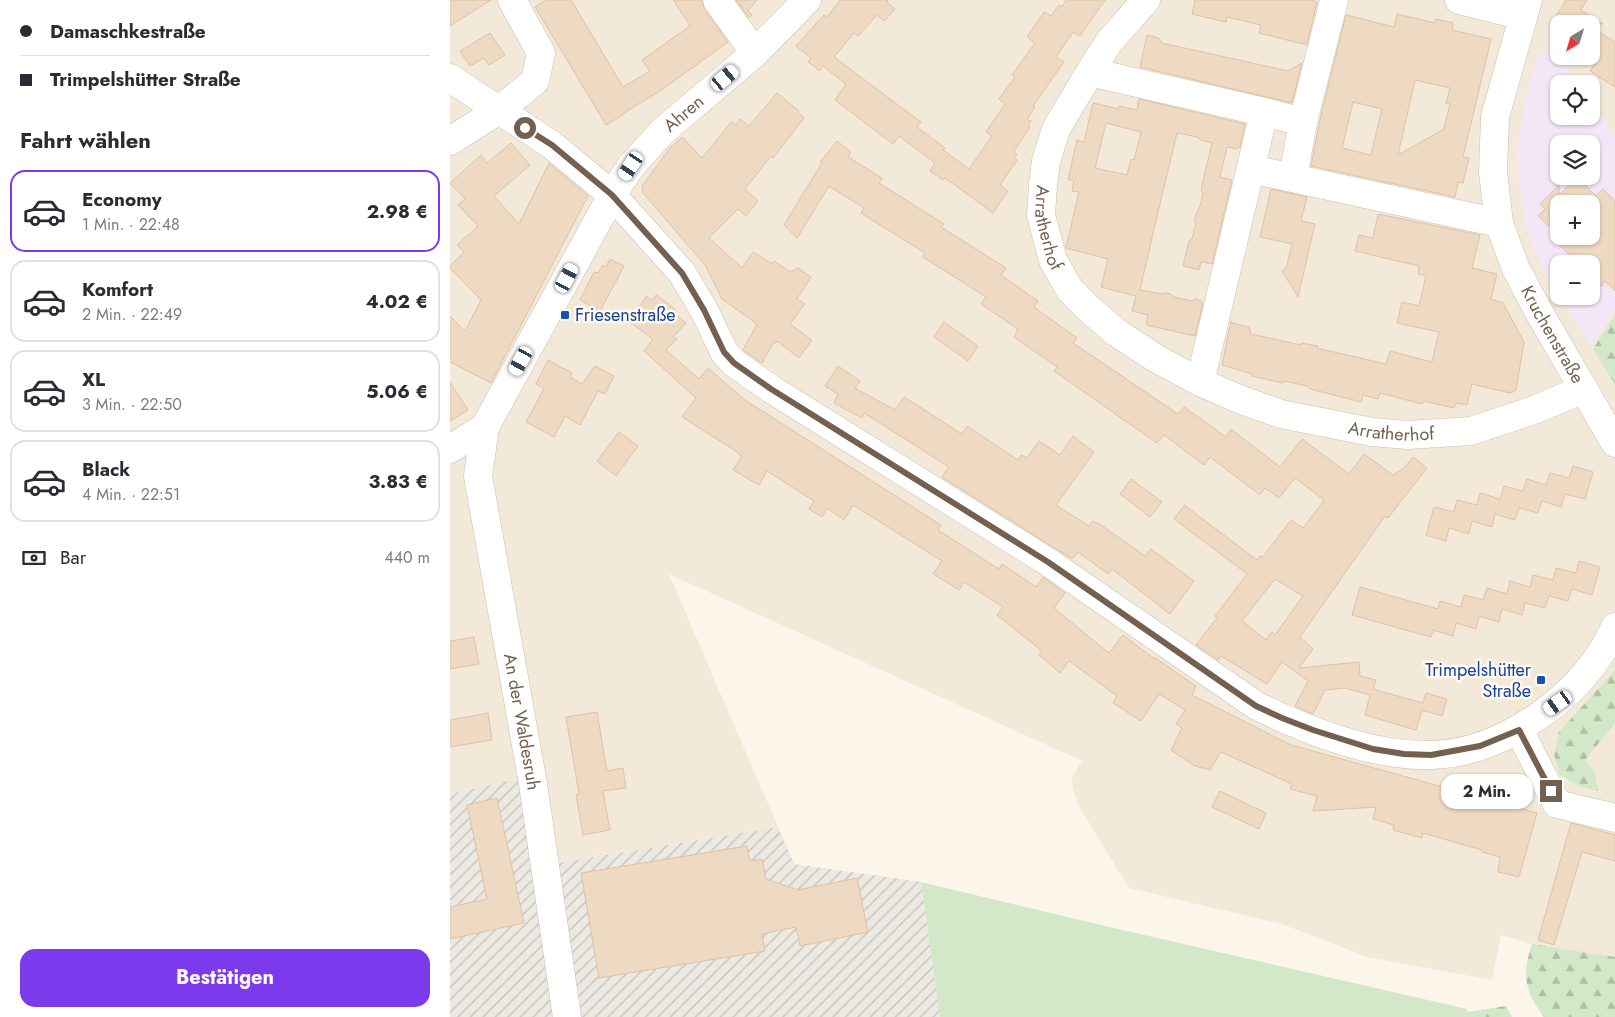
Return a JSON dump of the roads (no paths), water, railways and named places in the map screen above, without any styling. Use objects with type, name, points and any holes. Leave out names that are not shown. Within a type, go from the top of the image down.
[{"type":"street","points":[[450,141],[498,110],[535,81],[541,53],[512,0]]},
{"type":"street","points":[[717,0],[755,52]]},
{"type":"street","name":"Ahren","points":[[612,195],[631,166],[663,131],[755,52],[807,0]]},
{"type":"street","name":"Arratherhof","points":[[1146,0],[1109,42],[1090,72],[1056,129],[1046,161],[1042,215],[1052,260],[1070,290],[1088,309],[1117,333],[1157,359],[1200,382],[1239,399],[1281,414],[1372,432],[1408,435],[1470,431],[1534,410],[1584,389]]},
{"type":"street","points":[[1293,178],[1303,122],[1334,0]]},
{"type":"street","points":[[1459,0],[1525,8]]},
{"type":"street","name":"Kruchenstraße","points":[[1525,8],[1495,117],[1493,172],[1499,223],[1516,269],[1615,443]]},
{"type":"street","points":[[1090,72],[1303,122]]},
{"type":"street","points":[[450,78],[552,145],[612,195],[682,273],[704,310],[724,352],[734,363],[771,389],[1048,562],[1256,706],[1297,725],[1373,749],[1404,754],[1431,755],[1456,752],[1480,746],[1519,730],[1558,703],[1576,686],[1596,662],[1615,627]]},
{"type":"street","points":[[1200,382],[1264,112]]},
{"type":"street","points":[[1251,169],[1499,223]]},
{"type":"street","points":[[450,449],[485,427],[612,195]]},
{"type":"street","name":"An der Waldesruh","points":[[485,427],[478,476],[533,784],[567,1017]]},
{"type":"street","points":[[1519,730],[1557,804],[1615,818]]},
{"type":"place","name":"Friesenstraße","points":[[565,315]]},
{"type":"place","name":"Trimpelshütter Straße","points":[[1541,680]]}]
